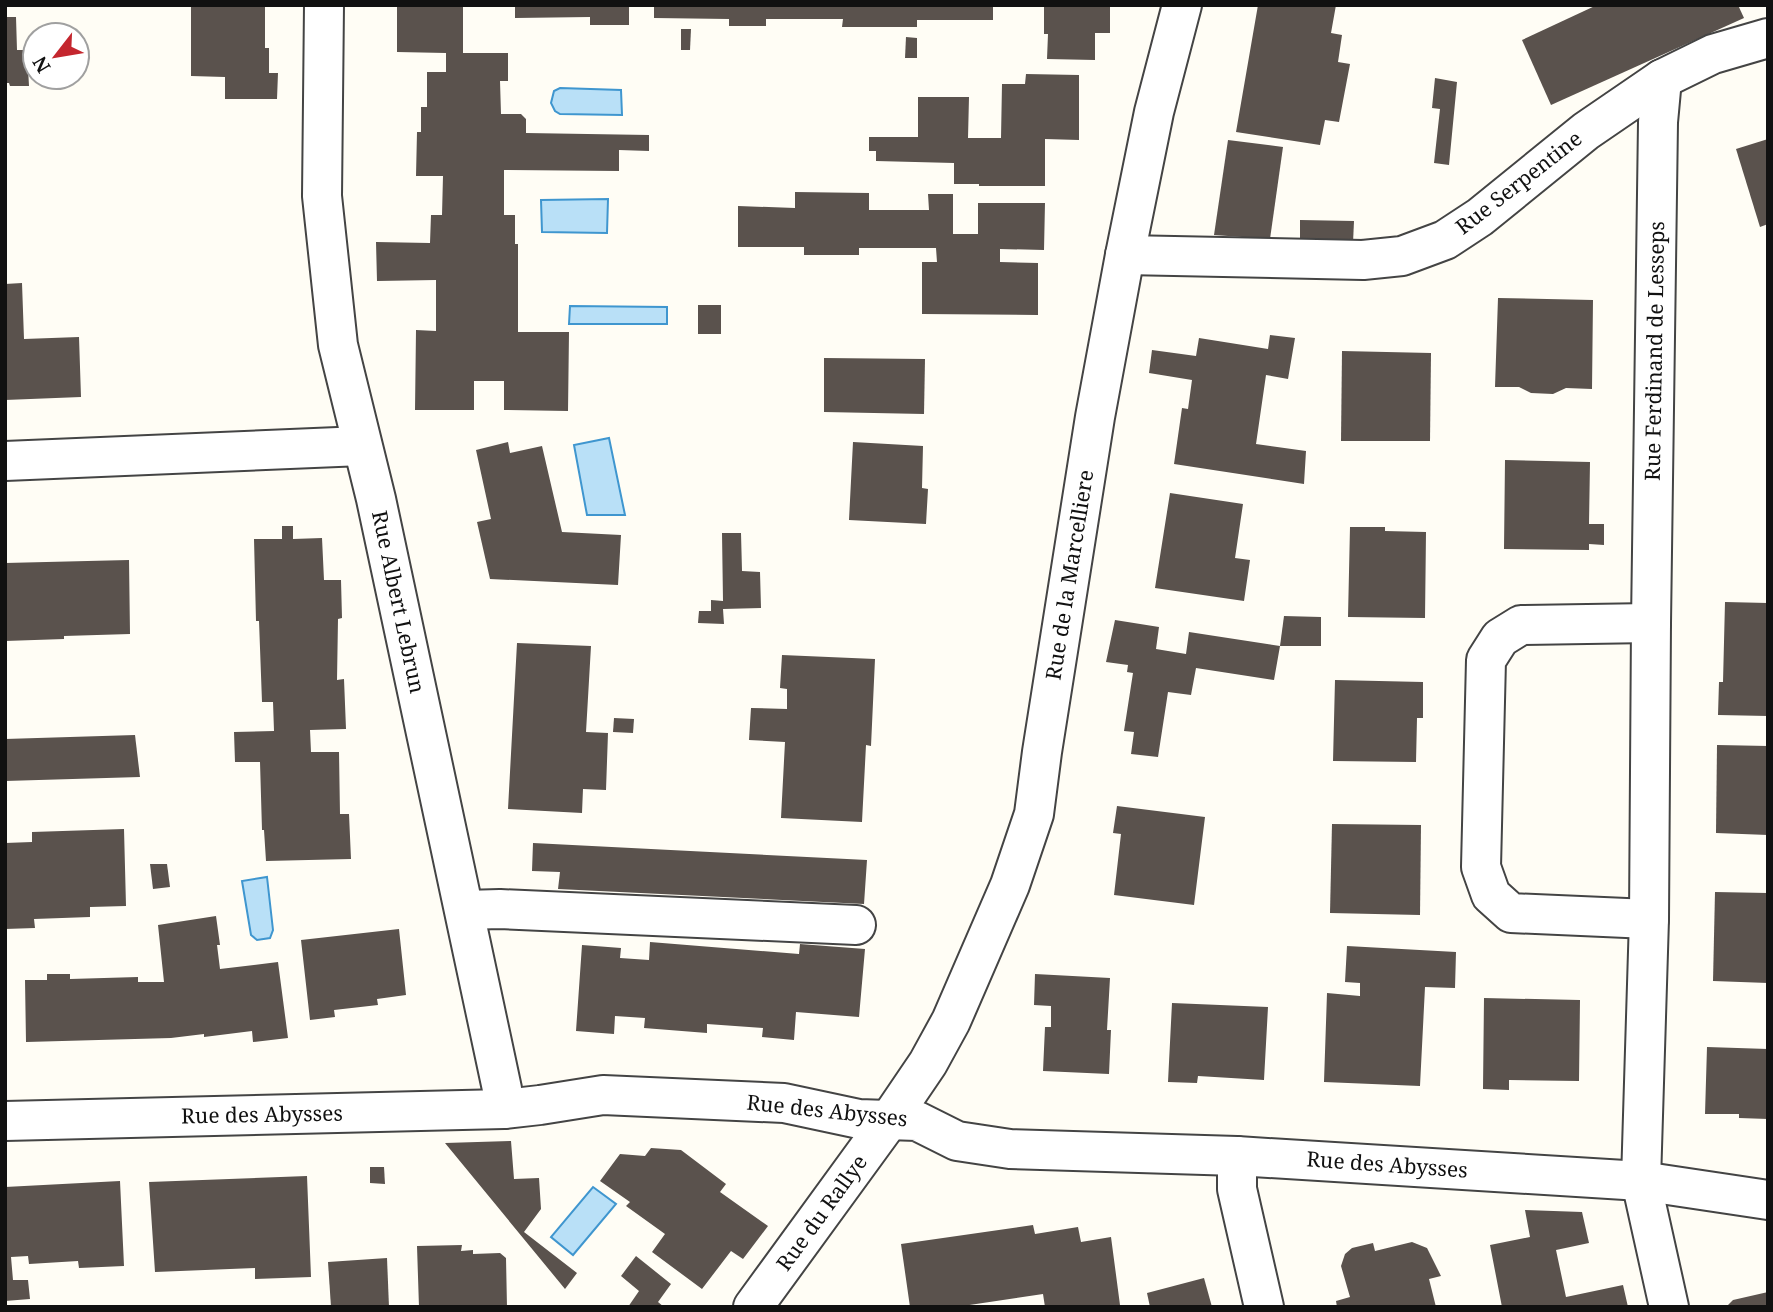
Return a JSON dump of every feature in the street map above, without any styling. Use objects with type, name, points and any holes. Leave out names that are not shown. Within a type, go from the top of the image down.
[{"type":"street","name":"Rue Albert Lebrun","points":[[324,5],[322,196],[338,345],[376,499],[465,910],[504,1109]]},
{"type":"street","name":"Rue de la Marcelliere","points":[[890,1119],[928,1063],[951,1021],[1010,885],[1034,814],[1095,417],[1154,112],[1182,5]]},
{"type":"street","name":"Rue Serpentine","points":[[1125,255],[1363,260],[1402,256],[1445,240],[1480,217],[1586,131],[1662,79],[1713,54],[1768,38]]},
{"type":"street","name":"Rue Ferdinand de Lesseps","points":[[1662,79],[1658,122],[1649,919],[1641,1181],[1669,1307]]},
{"type":"street","points":[[5,461],[362,446]]},
{"type":"street","points":[[1649,919],[1511,913],[1491,895],[1481,867],[1486,660],[1500,638],[1521,625],[1651,622]]},
{"type":"street","points":[[465,910],[500,909],[856,925]]},
{"type":"street","name":"Rue des Abysses","points":[[5,1121],[504,1109],[603,1095],[784,1103],[859,1119],[917,1121],[957,1141],[1010,1149],[1237,1156],[1641,1181],[1768,1200]]},
{"type":"street","name":"Rue du Rallye","points":[[753,1307],[890,1119]]},
{"type":"street","points":[[1237,1156],[1237,1189],[1264,1307]]},
{"type":"water","points":[[560,88],[621,90],[622,115],[560,114],[551,103],[554,91]]},
{"type":"water","points":[[608,199],[607,233],[542,232],[541,200]]},
{"type":"water","points":[[570,306],[667,307],[667,324],[569,324]]},
{"type":"water","points":[[609,438],[625,515],[587,515],[574,445]]},
{"type":"water","points":[[267,877],[273,930],[270,938],[257,940],[251,935],[242,881]]},
{"type":"water","points":[[593,1187],[616,1204],[573,1255],[551,1237]]},
{"type":"building","points":[[191,5],[265,5],[265,48],[269,48],[269,73],[278,73],[277,99],[225,99],[225,77],[191,76]]},
{"type":"building","points":[[397,5],[463,5],[463,53],[508,53],[508,81],[500,81],[501,114],[521,114],[526,119],[526,133],[649,135],[649,151],[619,150],[619,171],[504,170],[504,215],[515,215],[515,244],[518,244],[518,332],[569,332],[568,411],[504,410],[504,381],[474,381],[474,410],[415,410],[416,330],[436,331],[436,280],[377,281],[376,242],[430,243],[431,215],[442,215],[443,176],[416,176],[417,132],[421,132],[421,107],[427,107],[427,72],[446,72],[446,53],[397,52]]},
{"type":"building","points":[[515,5],[629,5],[629,25],[590,25],[590,17],[515,18]]},
{"type":"building","points":[[654,5],[993,5],[993,20],[917,20],[917,27],[842,27],[843,19],[766,19],[766,26],[729,26],[729,19],[654,18]]},
{"type":"building","points":[[1044,5],[1110,5],[1110,33],[1095,33],[1095,60],[1047,59],[1048,34],[1044,34]]},
{"type":"building","points":[[1258,5],[1336,5],[1331,33],[1342,35],[1338,62],[1350,64],[1339,122],[1325,120],[1320,145],[1236,132]]},
{"type":"building","points":[[1597,5],[1738,5],[1744,18],[1551,105],[1522,40]]},
{"type":"building","points":[[5,17],[16,17],[17,50],[21,50],[21,86],[5,83]]},
{"type":"building","points":[[681,29],[691,29],[690,50],[681,50]]},
{"type":"building","points":[[906,37],[917,38],[917,58],[905,58]]},
{"type":"building","points":[[1026,74],[1079,75],[1079,140],[1045,139],[1045,186],[954,184],[954,163],[876,161],[876,151],[869,151],[869,137],[918,137],[918,97],[969,97],[968,138],[1001,138],[1002,84],[1025,84]]},
{"type":"building","points":[[1435,78],[1457,82],[1449,165],[1434,163],[1440,109],[1432,108]]},
{"type":"building","points":[[1768,139],[1768,224],[1760,227],[1736,149]]},
{"type":"building","points":[[1228,140],[1283,147],[1270,239],[1214,235]]},
{"type":"building","points":[[795,192],[869,193],[869,210],[929,210],[928,194],[953,194],[953,234],[978,234],[978,203],[1045,203],[1044,250],[1000,249],[1000,262],[1038,263],[1038,315],[922,314],[922,262],[937,262],[936,248],[859,248],[859,255],[804,255],[804,247],[738,247],[738,206],[795,208]]},
{"type":"building","points":[[1300,220],[1354,221],[1353,243],[1300,241]]},
{"type":"building","points":[[22,283],[24,339],[79,337],[81,397],[5,400],[5,284]]},
{"type":"building","points":[[1498,298],[1593,300],[1592,389],[1566,388],[1553,394],[1531,393],[1519,387],[1495,387]]},
{"type":"building","points":[[698,305],[721,305],[721,334],[698,334]]},
{"type":"building","points":[[1270,335],[1295,338],[1288,379],[1266,375],[1256,444],[1306,451],[1304,484],[1174,464],[1182,408],[1188,409],[1192,380],[1149,373],[1152,350],[1196,356],[1199,338],[1268,349]]},
{"type":"building","points":[[1342,351],[1431,353],[1430,441],[1341,441]]},
{"type":"building","points":[[824,358],[925,359],[924,414],[824,412]]},
{"type":"building","points":[[508,442],[510,453],[542,446],[562,532],[621,535],[618,585],[490,579],[477,522],[491,519],[476,450]]},
{"type":"building","points":[[853,442],[923,446],[922,488],[928,489],[926,524],[849,520]]},
{"type":"building","points":[[1505,460],[1590,462],[1589,524],[1604,524],[1604,545],[1589,544],[1589,550],[1504,549]]},
{"type":"building","points":[[1170,493],[1243,504],[1235,558],[1250,560],[1244,601],[1155,588]]},
{"type":"building","points":[[282,526],[293,526],[293,539],[322,538],[324,580],[341,580],[342,618],[338,619],[337,680],[344,679],[346,729],[310,730],[311,752],[339,752],[340,814],[349,814],[351,859],[266,861],[262,830],[260,762],[235,762],[234,732],[274,731],[273,702],[262,702],[254,539],[282,539]]},
{"type":"building","points":[[1350,527],[1385,527],[1385,531],[1426,532],[1425,618],[1348,617]]},
{"type":"building","points":[[722,533],[741,533],[742,571],[760,572],[761,608],[723,609],[724,624],[698,623],[699,611],[711,611],[711,600],[723,601]]},
{"type":"building","points":[[129,560],[130,634],[5,641],[5,563]]},
{"type":"building","points":[[1725,602],[1768,603],[1768,716],[1718,715],[1719,682],[1723,682]]},
{"type":"building","points":[[1284,616],[1321,617],[1321,646],[1280,646]]},
{"type":"building","points":[[1115,620],[1159,627],[1156,649],[1186,654],[1189,632],[1280,646],[1274,680],[1196,668],[1191,695],[1168,692],[1158,757],[1131,754],[1134,732],[1124,731],[1133,673],[1127,672],[1128,665],[1106,662]]},
{"type":"building","points":[[517,643],[591,646],[586,732],[608,733],[606,790],[583,789],[582,813],[508,809]]},
{"type":"building","points":[[782,655],[875,659],[871,746],[866,745],[862,822],[781,818],[785,742],[749,740],[751,708],[787,709],[787,689],[780,688]]},
{"type":"building","points":[[1335,680],[1423,682],[1423,718],[1417,718],[1416,762],[1333,761]]},
{"type":"building","points":[[614,718],[634,719],[633,733],[613,732]]},
{"type":"building","points":[[135,735],[140,777],[5,781],[5,739]]},
{"type":"building","points":[[1717,745],[1768,746],[1768,835],[1716,833]]},
{"type":"building","points":[[1117,806],[1205,817],[1194,905],[1114,895],[1121,834],[1113,833]]},
{"type":"building","points":[[1332,824],[1421,825],[1420,915],[1330,913]]},
{"type":"building","points":[[124,829],[126,906],[90,907],[90,917],[34,919],[35,928],[5,929],[5,843],[32,842],[32,832]]},
{"type":"building","points":[[533,843],[867,860],[864,904],[558,889],[560,872],[532,871]]},
{"type":"building","points":[[150,864],[167,864],[170,887],[153,889]]},
{"type":"building","points":[[1715,892],[1768,893],[1768,983],[1713,981]]},
{"type":"building","points":[[216,916],[220,969],[278,962],[288,1038],[253,1042],[252,1031],[204,1037],[204,1034],[171,1038],[26,1042],[25,980],[47,980],[47,974],[70,974],[70,979],[138,977],[138,982],[164,982],[158,925]]},
{"type":"building","points":[[399,929],[406,995],[377,999],[378,1005],[334,1010],[335,1017],[310,1020],[301,940]]},
{"type":"building","points":[[650,942],[799,954],[800,944],[865,949],[859,1017],[796,1012],[794,1040],[762,1037],[763,1028],[707,1024],[707,1033],[644,1028],[645,1018],[615,1016],[614,1034],[576,1031],[582,945],[621,948],[620,958],[649,960]]},
{"type":"building","points":[[1347,946],[1456,952],[1455,988],[1425,987],[1420,1086],[1324,1082],[1327,993],[1360,996],[1360,983],[1345,982]]},
{"type":"building","points":[[1035,974],[1110,978],[1107,1030],[1111,1030],[1109,1074],[1043,1071],[1045,1027],[1051,1027],[1051,1006],[1034,1005]]},
{"type":"building","points":[[1484,998],[1580,1000],[1579,1081],[1509,1080],[1509,1090],[1483,1089]]},
{"type":"building","points":[[1172,1003],[1268,1007],[1264,1080],[1198,1076],[1197,1083],[1168,1082]]},
{"type":"building","points":[[1707,1047],[1768,1049],[1768,1119],[1739,1118],[1739,1114],[1705,1114]]},
{"type":"building","points":[[511,1141],[514,1179],[539,1178],[541,1209],[524,1232],[577,1273],[565,1289],[445,1143]]},
{"type":"building","points":[[651,1148],[681,1150],[726,1184],[720,1192],[768,1226],[743,1259],[731,1251],[702,1289],[652,1252],[665,1234],[626,1206],[630,1202],[600,1181],[620,1154],[645,1156]]},
{"type":"building","points":[[370,1167],[384,1167],[385,1184],[370,1183]]},
{"type":"building","points":[[307,1176],[311,1277],[255,1279],[255,1268],[155,1272],[149,1182]]},
{"type":"building","points":[[120,1181],[124,1266],[79,1268],[78,1261],[29,1264],[28,1256],[11,1257],[13,1280],[28,1280],[30,1299],[5,1301],[5,1187]]},
{"type":"building","points":[[1525,1210],[1582,1212],[1589,1243],[1556,1250],[1566,1297],[1623,1285],[1628,1307],[1502,1307],[1490,1245],[1530,1237]]},
{"type":"building","points":[[1033,1225],[1035,1234],[1078,1227],[1081,1242],[1111,1237],[1120,1305],[1045,1307],[1043,1294],[956,1307],[910,1307],[901,1244]]},
{"type":"building","points":[[1412,1242],[1427,1248],[1441,1276],[1429,1279],[1436,1307],[1337,1307],[1336,1301],[1350,1297],[1341,1266],[1345,1254],[1352,1248],[1373,1243],[1375,1251]]},
{"type":"building","points":[[462,1245],[461,1251],[473,1250],[473,1254],[500,1253],[506,1258],[507,1307],[419,1307],[417,1246]]},
{"type":"building","points":[[636,1256],[671,1284],[658,1302],[664,1307],[628,1307],[639,1291],[621,1276]]},
{"type":"building","points":[[387,1258],[389,1307],[331,1307],[328,1262]]},
{"type":"building","points":[[1204,1278],[1212,1307],[1150,1307],[1147,1293]]},
{"type":"building","points":[[1768,1292],[1768,1307],[1726,1307],[1733,1300]]}]
